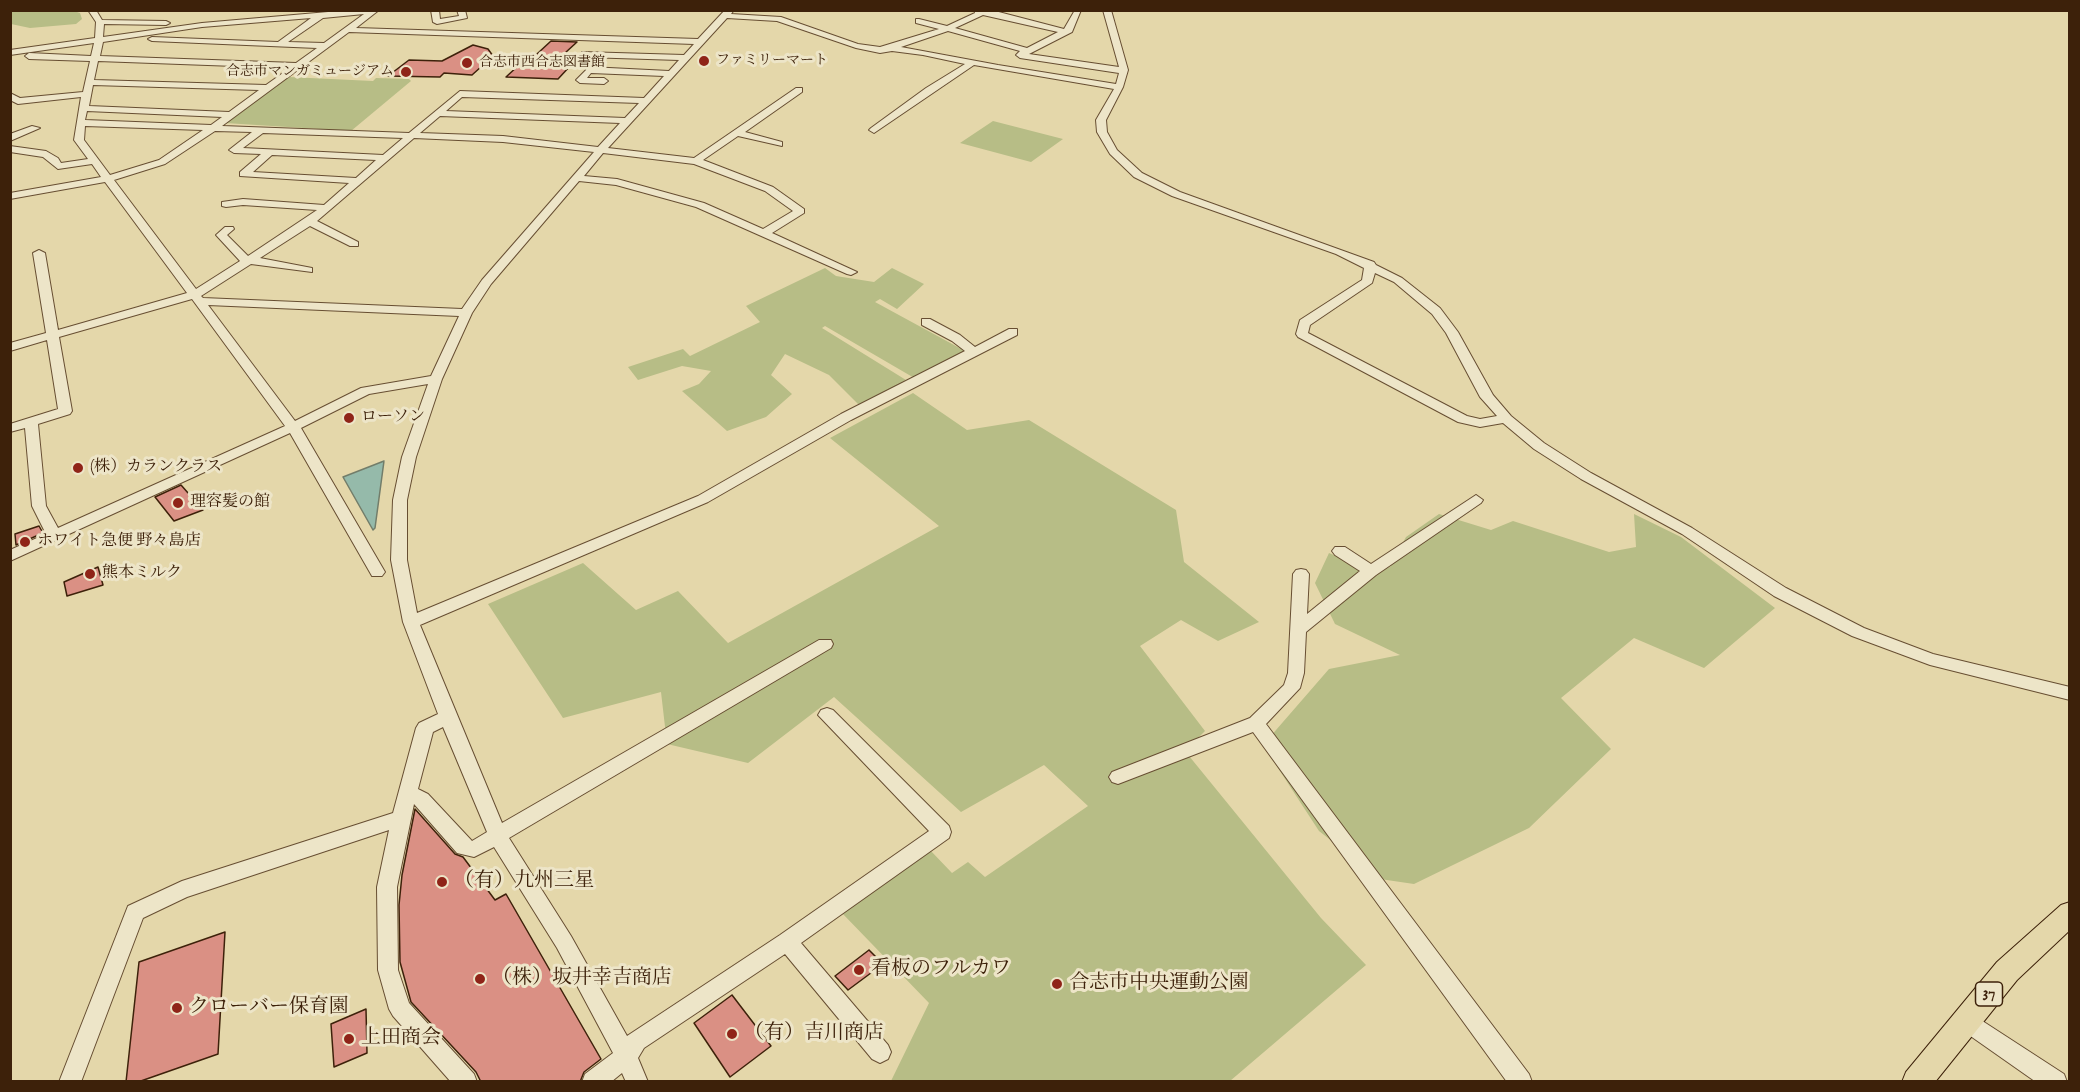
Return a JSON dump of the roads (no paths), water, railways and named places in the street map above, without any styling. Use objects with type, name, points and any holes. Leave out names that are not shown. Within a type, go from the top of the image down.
[{"type":"main road","name":"37","points":[[1916,1082],[2007,971],[2070,913]]},
{"type":"street","points":[[92,10],[100,31],[80,123],[79,140],[92,161],[293,427],[377,572]]},
{"type":"street","points":[[10,54],[100,31],[128,22],[149,10]]},
{"type":"street","points":[[165,61],[246,10]]},
{"type":"street","points":[[435,10],[436,22],[463,18],[461,10]]},
{"type":"street","points":[[1107,10],[1124,70],[1119,87],[1101,120],[1102,132],[1113,152],[1138,175],[1176,194],[1370,264],[1407,286],[1436,311],[1452,332],[1487,397],[1506,419],[1561,461],[1680,526],[1780,592],[1858,632],[1930,658],[2070,694]]},
{"type":"street","points":[[10,45],[100,31],[131,36],[202,25],[323,13],[376,11]]},
{"type":"street","points":[[10,196],[135,172],[162,162],[376,11]]},
{"type":"street","points":[[892,48],[947,29],[981,11],[1066,32]]},
{"type":"street","points":[[998,68],[1066,32],[1079,11]]},
{"type":"street","points":[[270,51],[323,13]]},
{"type":"street","points":[[637,1082],[626,1056],[564,942],[498,836],[411,622],[399,560],[400,500],[409,457],[436,379],[466,313],[486,282],[601,150],[728,13],[778,18],[856,46],[880,50],[892,48],[1119,87]]},
{"type":"street","points":[[920,21],[1024,53],[1107,70],[1124,70]]},
{"type":"street","points":[[128,22],[202,25]]},
{"type":"street","points":[[348,30],[701,42]]},
{"type":"street","points":[[131,36],[132,39],[326,46]]},
{"type":"street","points":[[10,54],[299,66]]},
{"type":"street","points":[[585,54],[686,58]]},
{"type":"street","points":[[250,64],[260,57]]},
{"type":"street","points":[[874,130],[929,90],[972,63]]},
{"type":"street","points":[[604,81],[580,80],[590,70],[671,74]]},
{"type":"street","points":[[89,82],[267,88]]},
{"type":"street","points":[[696,161],[800,90]]},
{"type":"street","points":[[10,96],[18,101],[87,94]]},
{"type":"street","points":[[197,298],[248,261],[310,222],[460,94],[646,101]]},
{"type":"street","points":[[83,108],[231,115]]},
{"type":"street","points":[[438,113],[628,121]]},
{"type":"street","points":[[80,123],[503,139],[696,161],[769,189],[800,211],[764,232]]},
{"type":"street","points":[[10,138],[35,128]]},
{"type":"street","points":[[261,130],[234,150],[387,158]]},
{"type":"street","points":[[738,133],[779,144]]},
{"type":"street","points":[[10,149],[46,154],[55,160],[56,172],[92,161]]},
{"type":"street","points":[[270,152],[244,174],[359,181]]},
{"type":"street","points":[[577,178],[617,182],[700,205],[851,272]]},
{"type":"street","points":[[226,204],[243,202],[327,208]]},
{"type":"street","points":[[310,222],[354,244]]},
{"type":"street","points":[[229,229],[221,234],[243,259],[308,270]]},
{"type":"street","points":[[10,428],[66,411],[39,253]]},
{"type":"street","points":[[1370,264],[1368,281],[1304,323],[1302,334],[1463,419],[1480,423],[1506,419]]},
{"type":"street","points":[[10,347],[197,298],[466,313]]},
{"type":"street","points":[[926,322],[956,338],[974,352]]},
{"type":"street","points":[[411,622],[703,499],[846,417],[1013,333]]},
{"type":"street","points":[[10,556],[293,427],[366,391],[381,386],[436,379]]},
{"type":"street","points":[[31,422],[39,506],[55,536]]},
{"type":"street","points":[[1298,630],[1371,571],[1476,500]]},
{"type":"street","points":[[1340,551],[1371,571]]},
{"type":"street","points":[[1118,777],[1256,723],[1292,687],[1296,673],[1301,574]]},
{"type":"street","points":[[407,793],[422,799],[464,847],[474,849],[825,644]]},
{"type":"street","points":[[593,1082],[626,1056],[636,1041],[787,941],[942,832],[827,715]]},
{"type":"street","points":[[448,717],[425,728],[400,818],[387,887],[388,970],[400,1009],[466,1082]]},
{"type":"street","points":[[1256,723],[1521,1082]]},
{"type":"street","points":[[70,1082],[135,912],[182,890],[400,818]]},
{"type":"street","points":[[787,941],[880,1052]]},
{"type":"street","points":[[1967,1021],[2056,1082]]},
{"type":"place","name":"ファミリーマート","points":[[704,61]]},
{"type":"place","name":"合志市西合志図書館","points":[[467,63]]},
{"type":"place","name":"合志市マンガミュージアム","points":[[406,72]]},
{"type":"place","name":"ローソン","points":[[349,418]]},
{"type":"place","name":"(株）カランクラス","points":[[78,468]]},
{"type":"place","name":"理容髪の館","points":[[178,503]]},
{"type":"place","name":"ホワイト急便 野々島店","points":[[25,542]]},
{"type":"place","name":"熊本ミルク","points":[[90,574]]},
{"type":"place","name":"（有）九州三星","points":[[442,882]]},
{"type":"place","name":"看板のフルカワ","points":[[859,970]]},
{"type":"place","name":"（株）坂井幸吉商店","points":[[480,979]]},
{"type":"place","name":"合志市中央運動公園","points":[[1057,984]]},
{"type":"place","name":"クローバー保育園","points":[[177,1008]]},
{"type":"place","name":"（有）吉川商店","points":[[732,1034]]},
{"type":"place","name":"上田商会","points":[[349,1039]]}]
